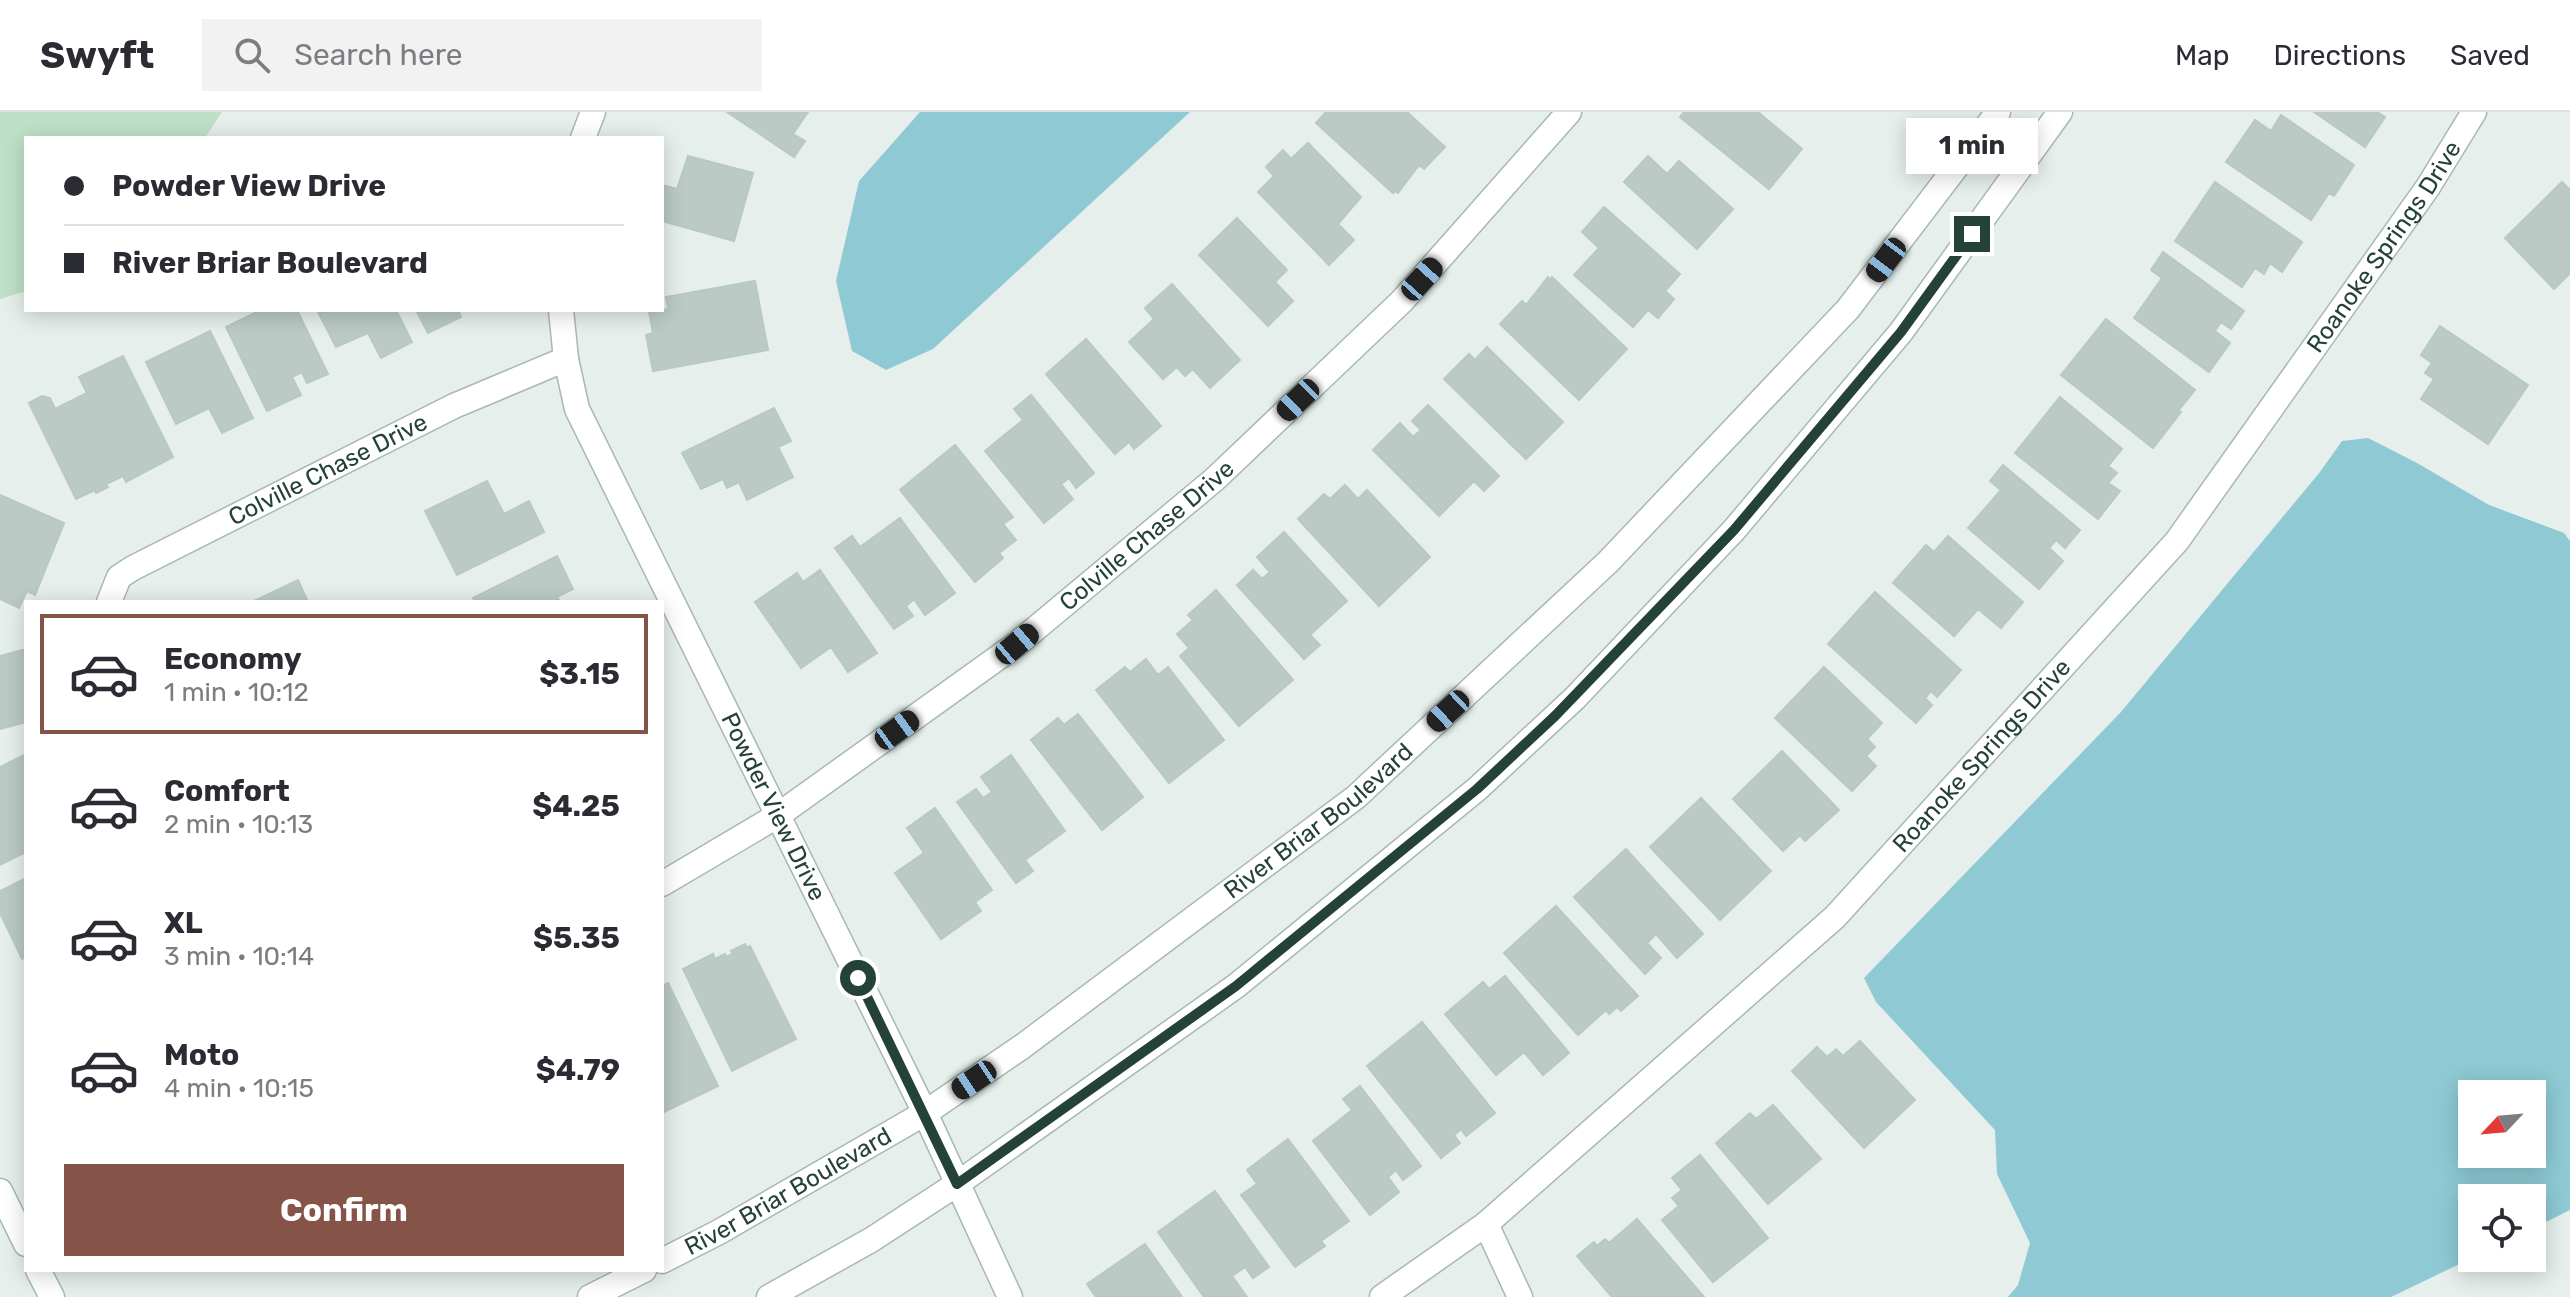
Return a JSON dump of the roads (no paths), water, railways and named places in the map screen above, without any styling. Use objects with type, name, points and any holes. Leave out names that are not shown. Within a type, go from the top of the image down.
[{"type":"street","points":[[584,136],[593,112]]},
{"type":"street","name":"Colville Chase Drive","points":[[664,883],[777,816],[1017,644],[1215,479],[1402,301],[1569,112]]},
{"type":"street","name":"River Briar Boulevard","points":[[664,1260],[719,1232],[925,1113],[1023,1046],[1356,797],[1608,562],[1848,309],[1998,112]]},
{"type":"street","points":[[769,1297],[871,1240],[957,1184],[1236,986],[1477,789],[1575,698],[1734,530],[1901,332],[2060,112]]},
{"type":"street","name":"Roanoke Springs Drive","points":[[1382,1297],[1486,1224],[1835,917],[2177,541],[2428,187],[2474,112]]},
{"type":"street","name":"Powder View Drive","points":[[561,312],[566,359],[577,409],[925,1113],[1010,1297]]},
{"type":"street","name":"Colville Chase Drive","points":[[110,600],[119,577],[133,568],[454,406],[566,359]]},
{"type":"street","points":[[0,1191],[24,1240]]},
{"type":"street","points":[[1486,1224],[1520,1297]]},
{"type":"street","points":[[39,1272],[52,1297]]},
{"type":"street","points":[[590,1297],[640,1272]]},
{"type":"water","points":[[920,112],[1190,112],[933,349],[886,370],[852,351],[836,281],[859,181]]},
{"type":"water","points":[[2368,438],[2489,505],[2564,533],[2570,541],[2570,1210],[2546,1222],[2546,1184],[2458,1184],[2458,1265],[2391,1297],[2008,1297],[2018,1285],[2030,1243],[1997,1174],[1995,1130],[1876,1002],[1864,978],[2121,712],[2320,472],[2342,441]]}]
